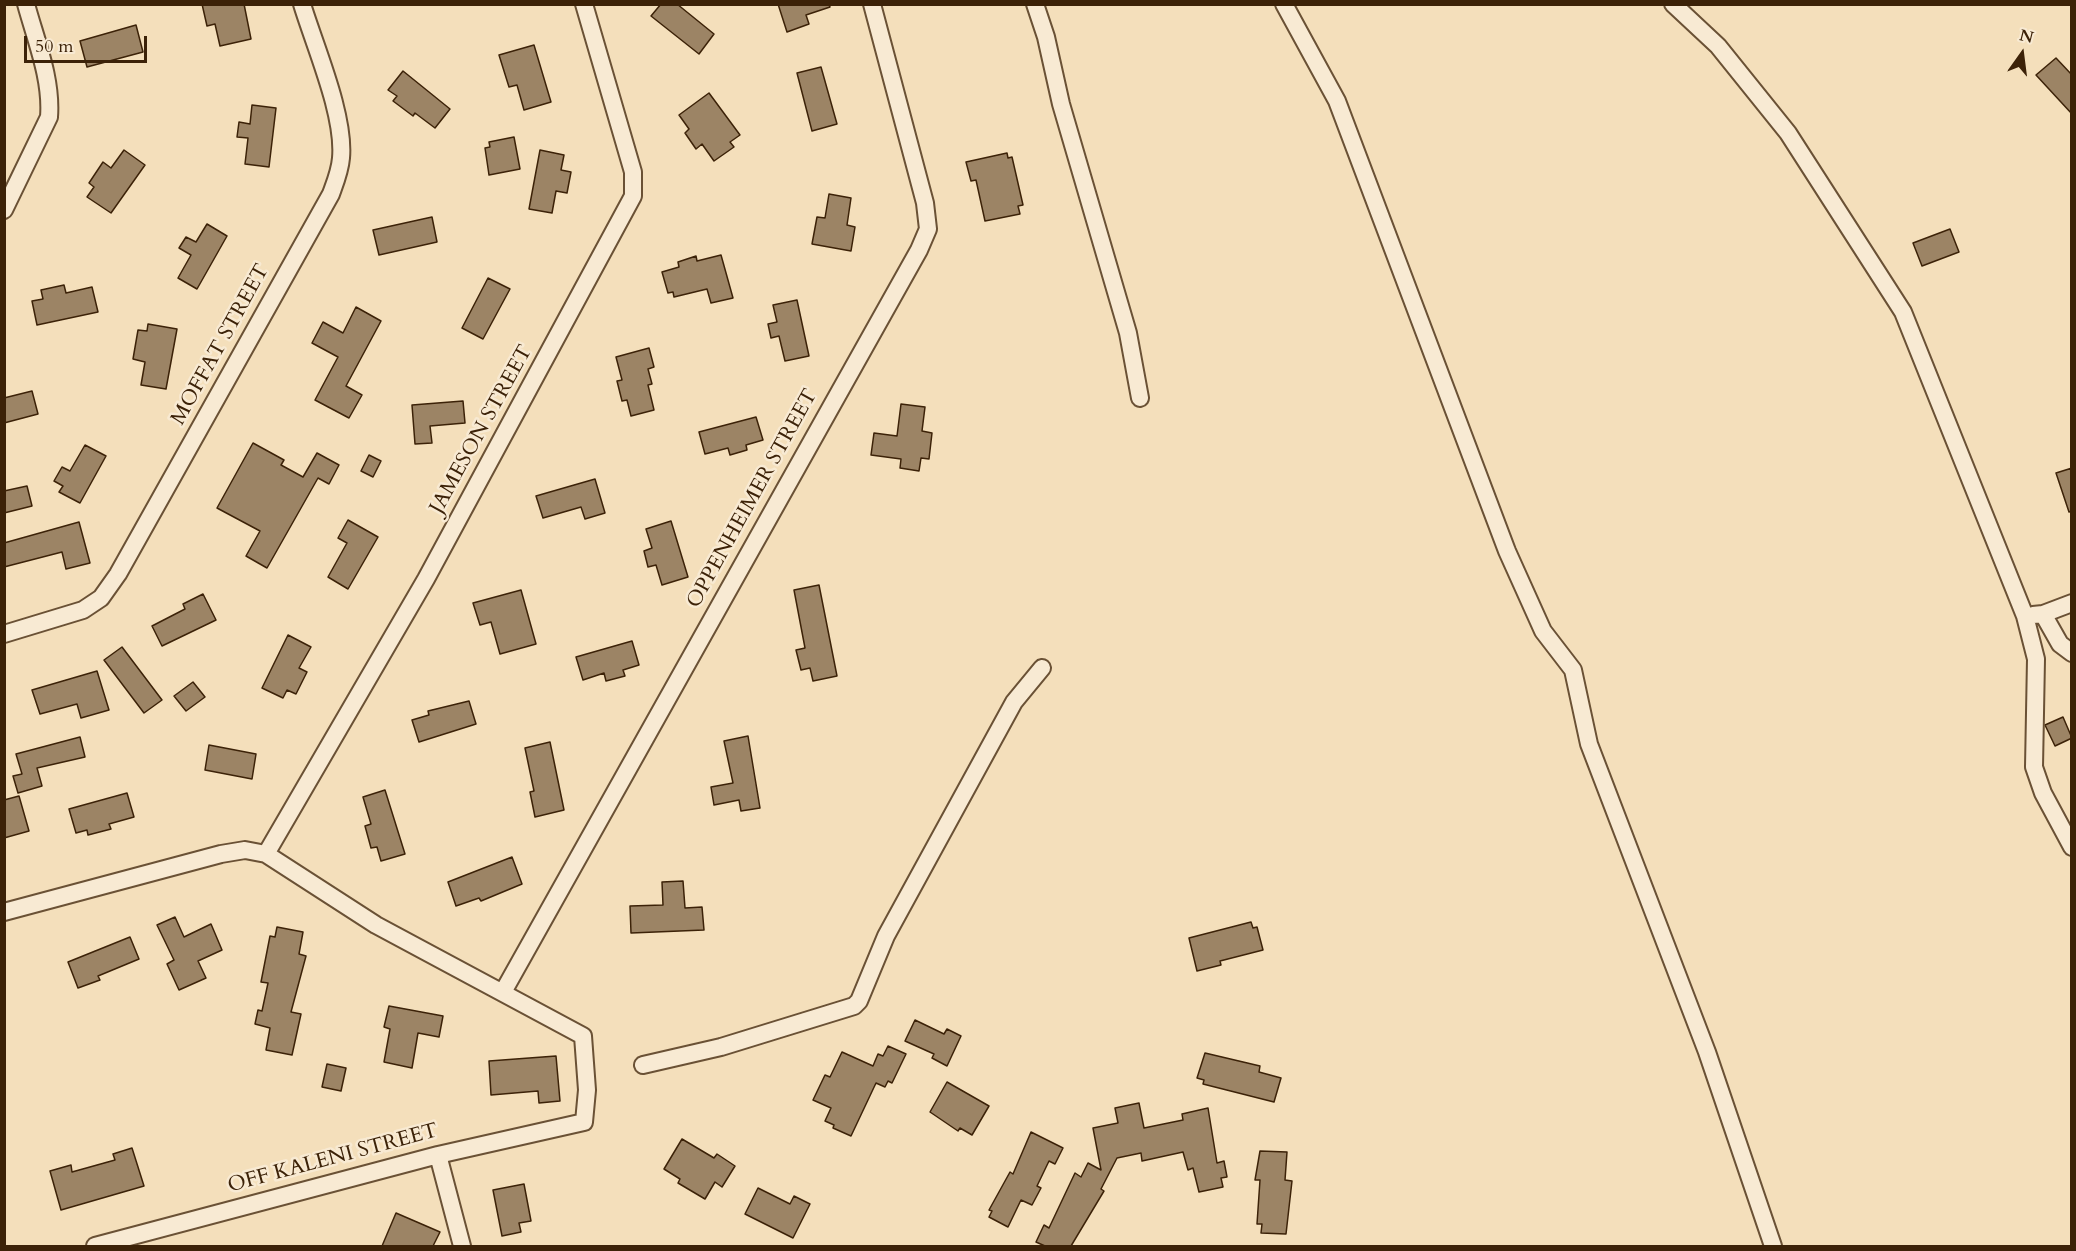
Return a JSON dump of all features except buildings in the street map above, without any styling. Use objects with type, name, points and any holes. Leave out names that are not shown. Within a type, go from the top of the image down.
[{"type":"street","points":[[4,210],[49,117],[50,101],[46,76],[26,4]]},
{"type":"street","name":"MOFFAT STREET","points":[[4,633],[82,610],[101,598],[124,564],[331,194],[341,159],[338,118],[302,4]]},
{"type":"street","name":"JAMESON STREET","points":[[266,854],[426,579],[633,195],[633,172],[584,4]]},
{"type":"street","name":"OPPENHEIMER STREET","points":[[503,992],[919,250],[928,229],[925,203],[872,4]]},
{"type":"street","points":[[1035,4],[1046,37],[1067,126],[1128,333],[1140,398]]},
{"type":"street","points":[[1284,4],[1337,101],[1507,551],[1543,631],[1574,670],[1589,744],[1707,1052],[1773,1246]]},
{"type":"street","points":[[1673,4],[1718,46],[1788,133],[1903,312],[2025,616],[2036,658],[2034,767],[2043,793],[2072,847]]},
{"type":"street","points":[[2025,616],[2043,614],[2072,603]]},
{"type":"street","points":[[2043,614],[2060,645],[2072,653]]},
{"type":"street","points":[[643,1065],[721,1047],[854,1006],[859,1001],[886,936],[1009,712],[1042,668]]},
{"type":"street","points":[[4,912],[221,854],[245,850],[266,854],[376,925],[503,992]]},
{"type":"street","name":"OFF KALENI STREET","points":[[95,1246],[438,1155],[584,1122],[587,1090],[583,1036],[503,992]]},
{"type":"street","points":[[438,1155],[462,1246]]}]
